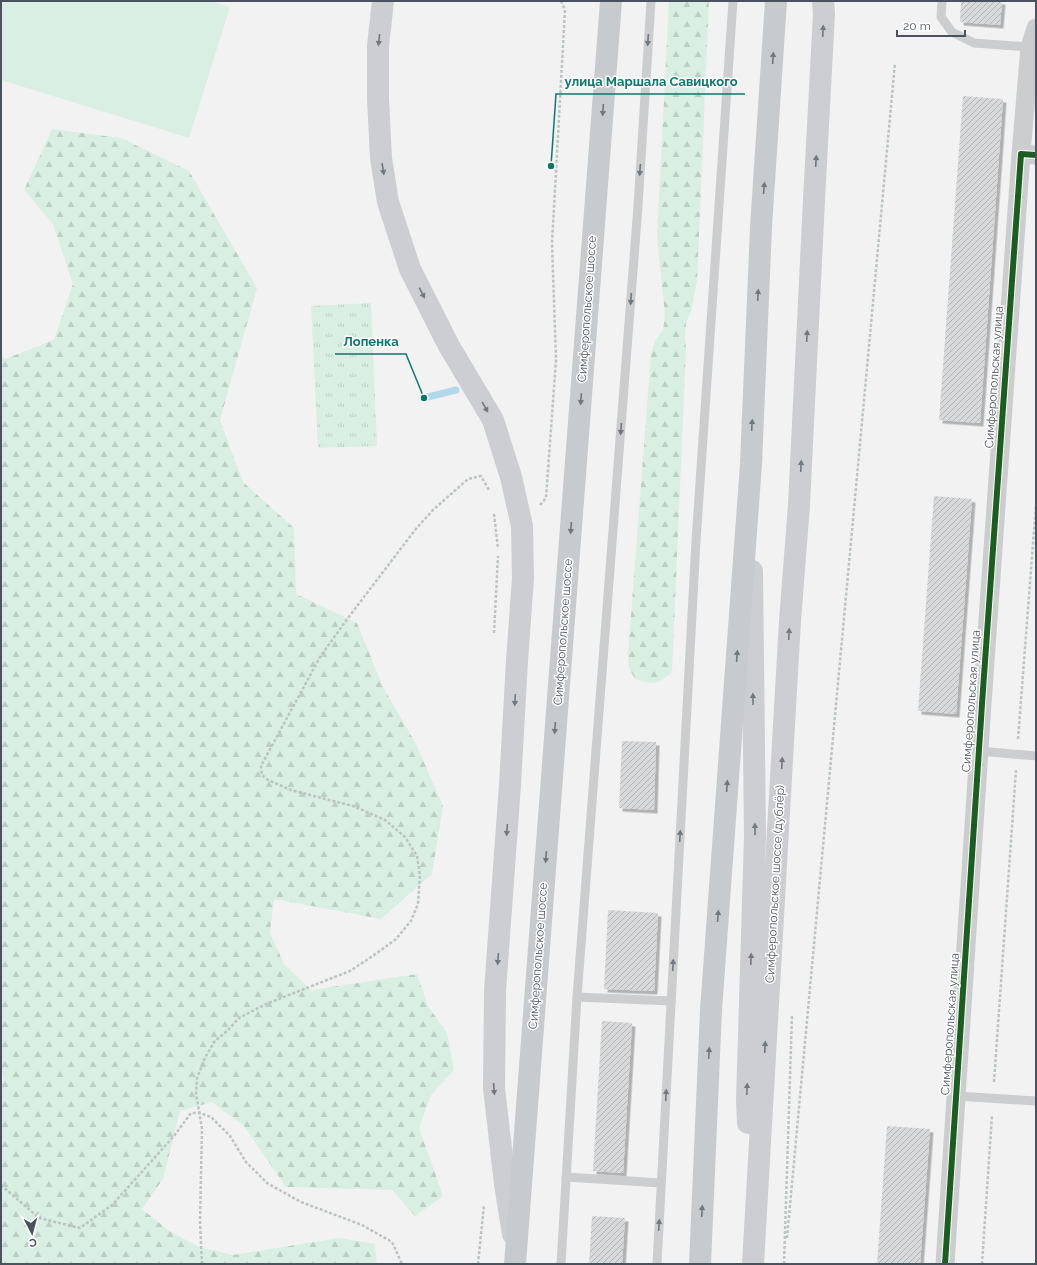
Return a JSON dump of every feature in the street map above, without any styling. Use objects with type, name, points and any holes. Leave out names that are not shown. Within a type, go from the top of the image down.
[{"type":"main road","points":[[383,1],[378,46],[378,99],[381,158],[388,202],[410,269],[449,346],[493,420],[511,477],[522,526],[524,578],[495,991],[494,1088],[515,1256]]},
{"type":"main road","name":"Симферопольское шоссе","points":[[515,1256],[611,1]]},
{"type":"main road","points":[[700,1264],[711,1010],[751,464],[761,227],[776,1]]},
{"type":"main road","name":"Симферопольское шоссе (дублёр)","points":[[753,1264],[798,505],[824,14],[823,1]]},
{"type":"main road","points":[[751,464],[755,836],[747,1100],[755,1226]]},
{"type":"street","name":"Симферопольская улица","points":[[945,1264],[979,751],[1029,154],[1030,47],[1036,28]]},
{"type":"lane","points":[[561,1264],[577,997],[638,206],[651,1]]},
{"type":"lane","points":[[657,1264],[695,549],[733,1]]},
{"type":"lane","points":[[942,1],[941,17],[952,32],[974,43],[1030,47]]},
{"type":"lane","points":[[979,751],[1036,756]]},
{"type":"lane","points":[[577,997],[671,1001]]},
{"type":"lane","points":[[956,1096],[1036,1102]]},
{"type":"lane","points":[[566,1176],[661,1183]]},
{"type":"path","points":[[784,1264],[895,63]]},
{"type":"path","points":[[202,1264],[200,1222],[202,1129],[196,1093],[197,1078],[205,1058],[214,1042],[239,1018],[266,1004],[350,971],[377,953],[396,939],[410,921],[418,904],[420,875],[417,856],[405,837],[386,820],[353,806],[291,790],[268,780],[262,775],[260,766],[320,657],[415,530],[433,510],[468,479],[481,476],[490,492]]},
{"type":"path","points":[[982,1264],[992,1098],[1036,505]]},
{"type":"path","points":[[494,513],[498,551]]},
{"type":"path","points":[[1,1185],[40,1218],[80,1228],[112,1205],[174,1136],[191,1113],[200,1113],[211,1117],[230,1136],[246,1162],[267,1182],[301,1202],[362,1225],[392,1242],[402,1264]]},
{"type":"green space","points":[[1,1],[211,1],[230,7],[189,138],[1,80]]},
{"type":"green space","points":[[669,1],[709,1],[697,282],[691,311],[686,323],[685,336],[686,350],[672,672],[659,682],[651,683],[635,679],[629,668],[628,654],[651,354],[655,341],[663,330],[665,316],[657,237]]},
{"type":"green space","points":[[52,129],[121,138],[189,171],[257,288],[220,420],[243,482],[294,528],[296,594],[357,623],[382,685],[416,744],[443,806],[432,874],[381,919],[274,899],[270,933],[284,964],[311,990],[417,974],[428,1006],[447,1033],[454,1070],[431,1095],[419,1128],[443,1196],[415,1216],[392,1190],[286,1187],[244,1126],[212,1102],[180,1111],[163,1179],[142,1209],[168,1230],[199,1247],[233,1255],[339,1238],[375,1244],[377,1264],[1,1264],[1,1081],[4,1081],[1,1062],[1,355],[5,359],[54,340],[73,284],[53,224],[24,190]]},
{"type":"green space","points":[[371,303],[377,446],[318,448],[311,306]]},
{"type":"building","points":[[961,1],[1002,1],[1000,25],[960,22]]},
{"type":"building","points":[[963,96],[1003,99],[980,423],[939,420]]},
{"type":"building","points":[[934,496],[972,499],[956,714],[918,711]]},
{"type":"building","points":[[622,741],[656,742],[654,810],[619,808]]},
{"type":"building","points":[[608,910],[658,913],[654,991],[604,989]]},
{"type":"building","points":[[602,1021],[632,1023],[623,1173],[593,1171]]},
{"type":"building","points":[[887,1126],[930,1129],[920,1264],[877,1264]]},
{"type":"building","points":[[592,1216],[625,1218],[622,1264],[589,1264]]},
{"type":"waterway","points":[[424,398],[456,390]]},
{"type":"cycle path","points":[[945,1264],[982,704],[1021,154],[1036,155]]},
{"type":"place","name":"улица Маршала Савицкого","points":[[551,166]]},
{"type":"place","name":"Лопенка","points":[[424,398]]}]
